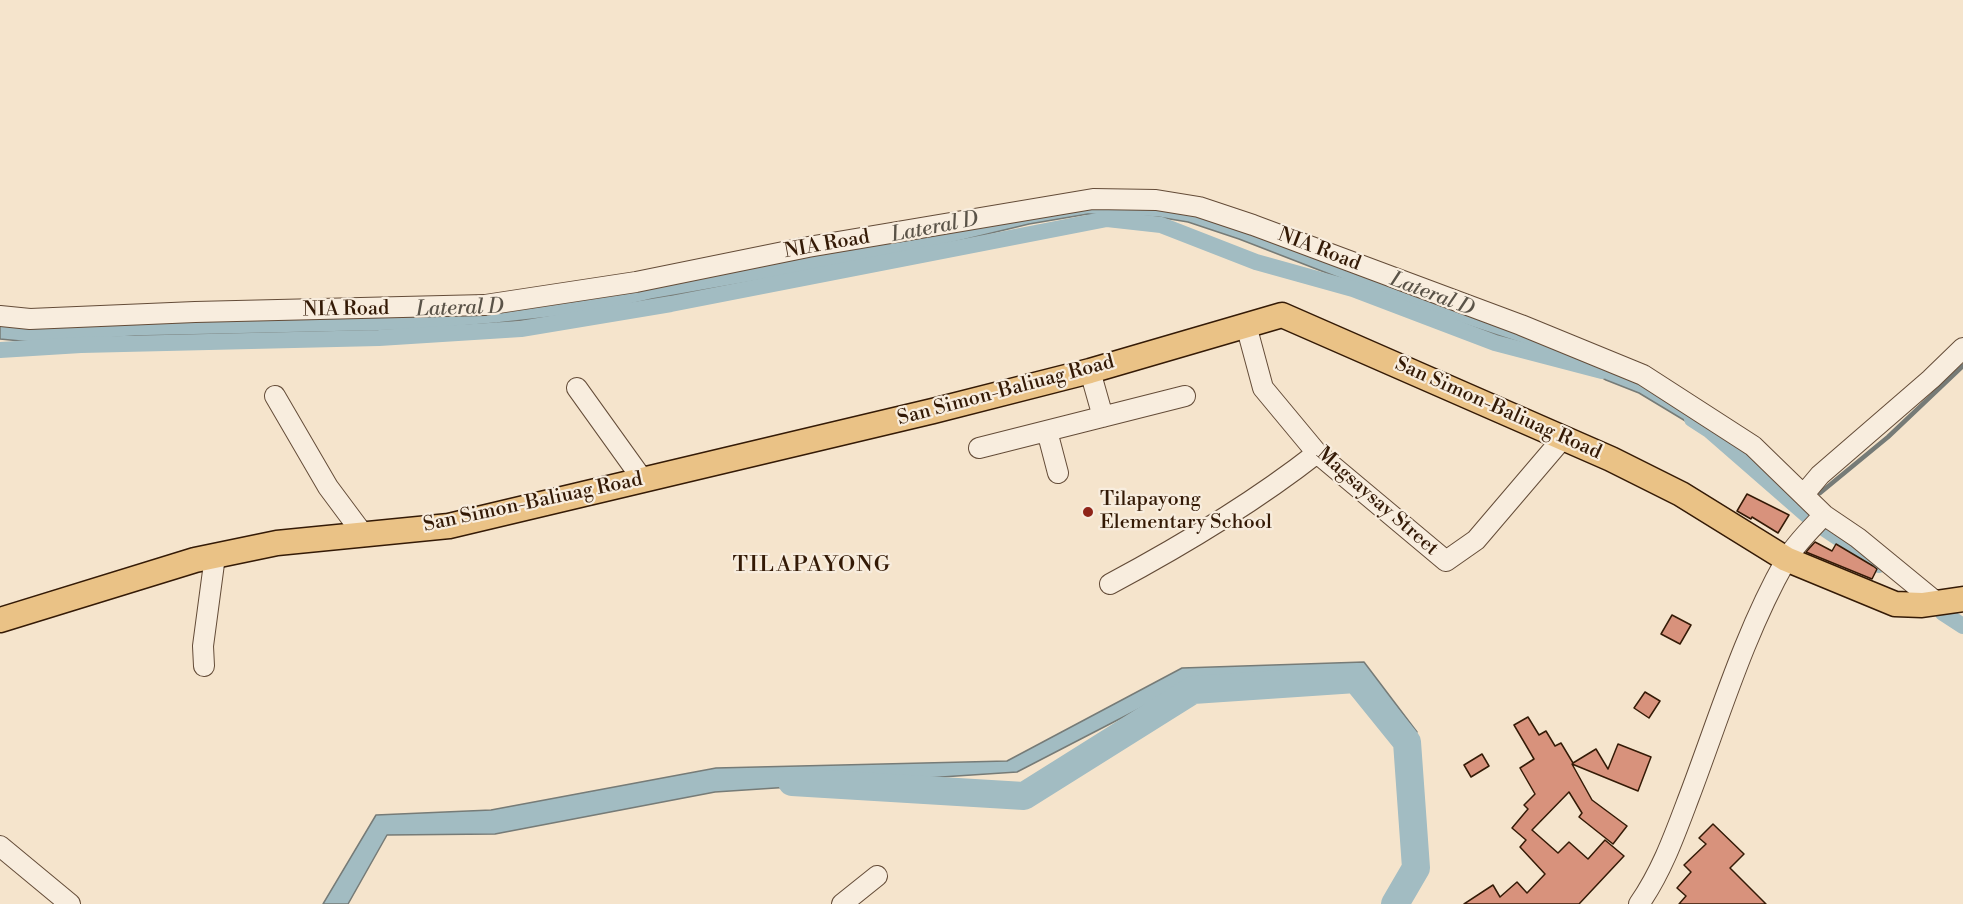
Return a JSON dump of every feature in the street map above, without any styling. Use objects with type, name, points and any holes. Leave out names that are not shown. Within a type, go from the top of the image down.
[{"type":"main road","name":"San Simon-Baliuag Road","points":[[0,620],[215,556],[277,543],[449,526],[643,480],[1090,371],[1282,315],[1563,438],[1681,494],[1786,559],[1895,604],[1963,599]]},
{"type":"street","name":"NIA Road","points":[[0,316],[30,319],[195,312],[485,305],[636,282],[808,247],[1093,199],[1156,200],[1199,207],[1242,221],[1633,370],[1753,446],[1824,514],[1858,538],[1936,602]]},
{"type":"street","name":"Magsaysay Street","points":[[1246,325],[1263,388],[1317,453],[1446,561],[1476,540],[1563,438]]},
{"type":"street","points":[[1804,494],[1820,475],[1931,380],[1963,348]]},
{"type":"street","points":[[1090,371],[1103,417]]},
{"type":"street","points":[[577,388],[643,480]]},
{"type":"street","points":[[275,396],[328,487],[363,534]]},
{"type":"street","points":[[979,448],[1185,396]]},
{"type":"street","points":[[1047,431],[1058,473]]},
{"type":"street","points":[[1110,584],[1233,514],[1317,453]]},
{"type":"street","points":[[1639,904],[1655,881],[1749,641],[1786,559],[1824,514]]},
{"type":"street","points":[[204,666],[203,646],[215,556]]},
{"type":"street","points":[[0,846],[70,904]]},
{"type":"street","points":[[842,904],[877,876]]},
{"type":"water","name":"Lateral D","points":[[1133,204],[1226,222],[1632,375],[1714,427],[1707,434],[1639,393],[1606,380],[1567,358],[1430,313],[1239,239],[1188,222],[1158,217],[1088,214],[1029,224],[892,257],[652,299],[596,312],[497,323],[415,330],[135,336],[41,343],[0,339],[0,322],[438,314],[1086,206]]},
{"type":"water","points":[[1364,662],[1417,732],[1407,742],[1356,679],[1189,683],[1017,772],[715,792],[495,834],[387,835],[348,904],[323,904],[376,815],[491,810],[716,768],[1007,761],[1182,668]]},
{"type":"building","points":[[1747,494],[1789,515],[1778,533],[1752,517],[1751,519],[1737,511]]},
{"type":"building","points":[[1815,542],[1832,551],[1836,544],[1873,566],[1877,569],[1872,579],[1806,552]]},
{"type":"building","points":[[1672,615],[1691,625],[1680,644],[1661,634]]},
{"type":"building","points":[[1645,692],[1660,701],[1649,718],[1634,708]]},
{"type":"building","points":[[1528,717],[1539,735],[1546,731],[1555,746],[1561,743],[1573,763],[1596,749],[1608,769],[1618,744],[1651,757],[1638,791],[1572,764],[1592,800],[1627,826],[1613,844],[1579,817],[1582,813],[1569,792],[1532,830],[1558,853],[1569,842],[1588,859],[1605,840],[1624,856],[1579,904],[1464,904],[1493,885],[1500,897],[1517,882],[1527,893],[1545,874],[1520,847],[1526,840],[1512,828],[1528,809],[1524,805],[1535,794],[1520,768],[1534,759],[1514,725]]},
{"type":"building","points":[[1482,754],[1489,766],[1471,777],[1464,765]]},
{"type":"building","points":[[1713,824],[1744,854],[1730,868],[1766,904],[1679,904],[1686,896],[1677,888],[1691,872],[1684,865],[1706,844],[1699,838]]},
{"type":"waterway","name":"Lateral D","points":[[0,350],[81,345],[379,338],[521,329],[671,304],[1107,219],[1161,225],[1256,262],[1353,289],[1495,343],[1602,371]]},
{"type":"waterway","points":[[1820,493],[1888,437],[1963,366]]},
{"type":"waterway","name":"Lateral D","points":[[1692,419],[1709,430],[1810,518]]},
{"type":"waterway","name":"Lateral D","points":[[1825,529],[1879,565]]},
{"type":"waterway","name":"Lateral D","points":[[1943,613],[1963,626]]},
{"type":"waterway","points":[[792,782],[1024,796],[1193,690],[1356,679],[1407,742],[1416,868],[1395,904]]},
{"type":"place","name":"Tilapayong Elementary School","points":[[1088,512]]},
{"type":"district","name":"TILAPAYONG","points":[[812,566]]}]
